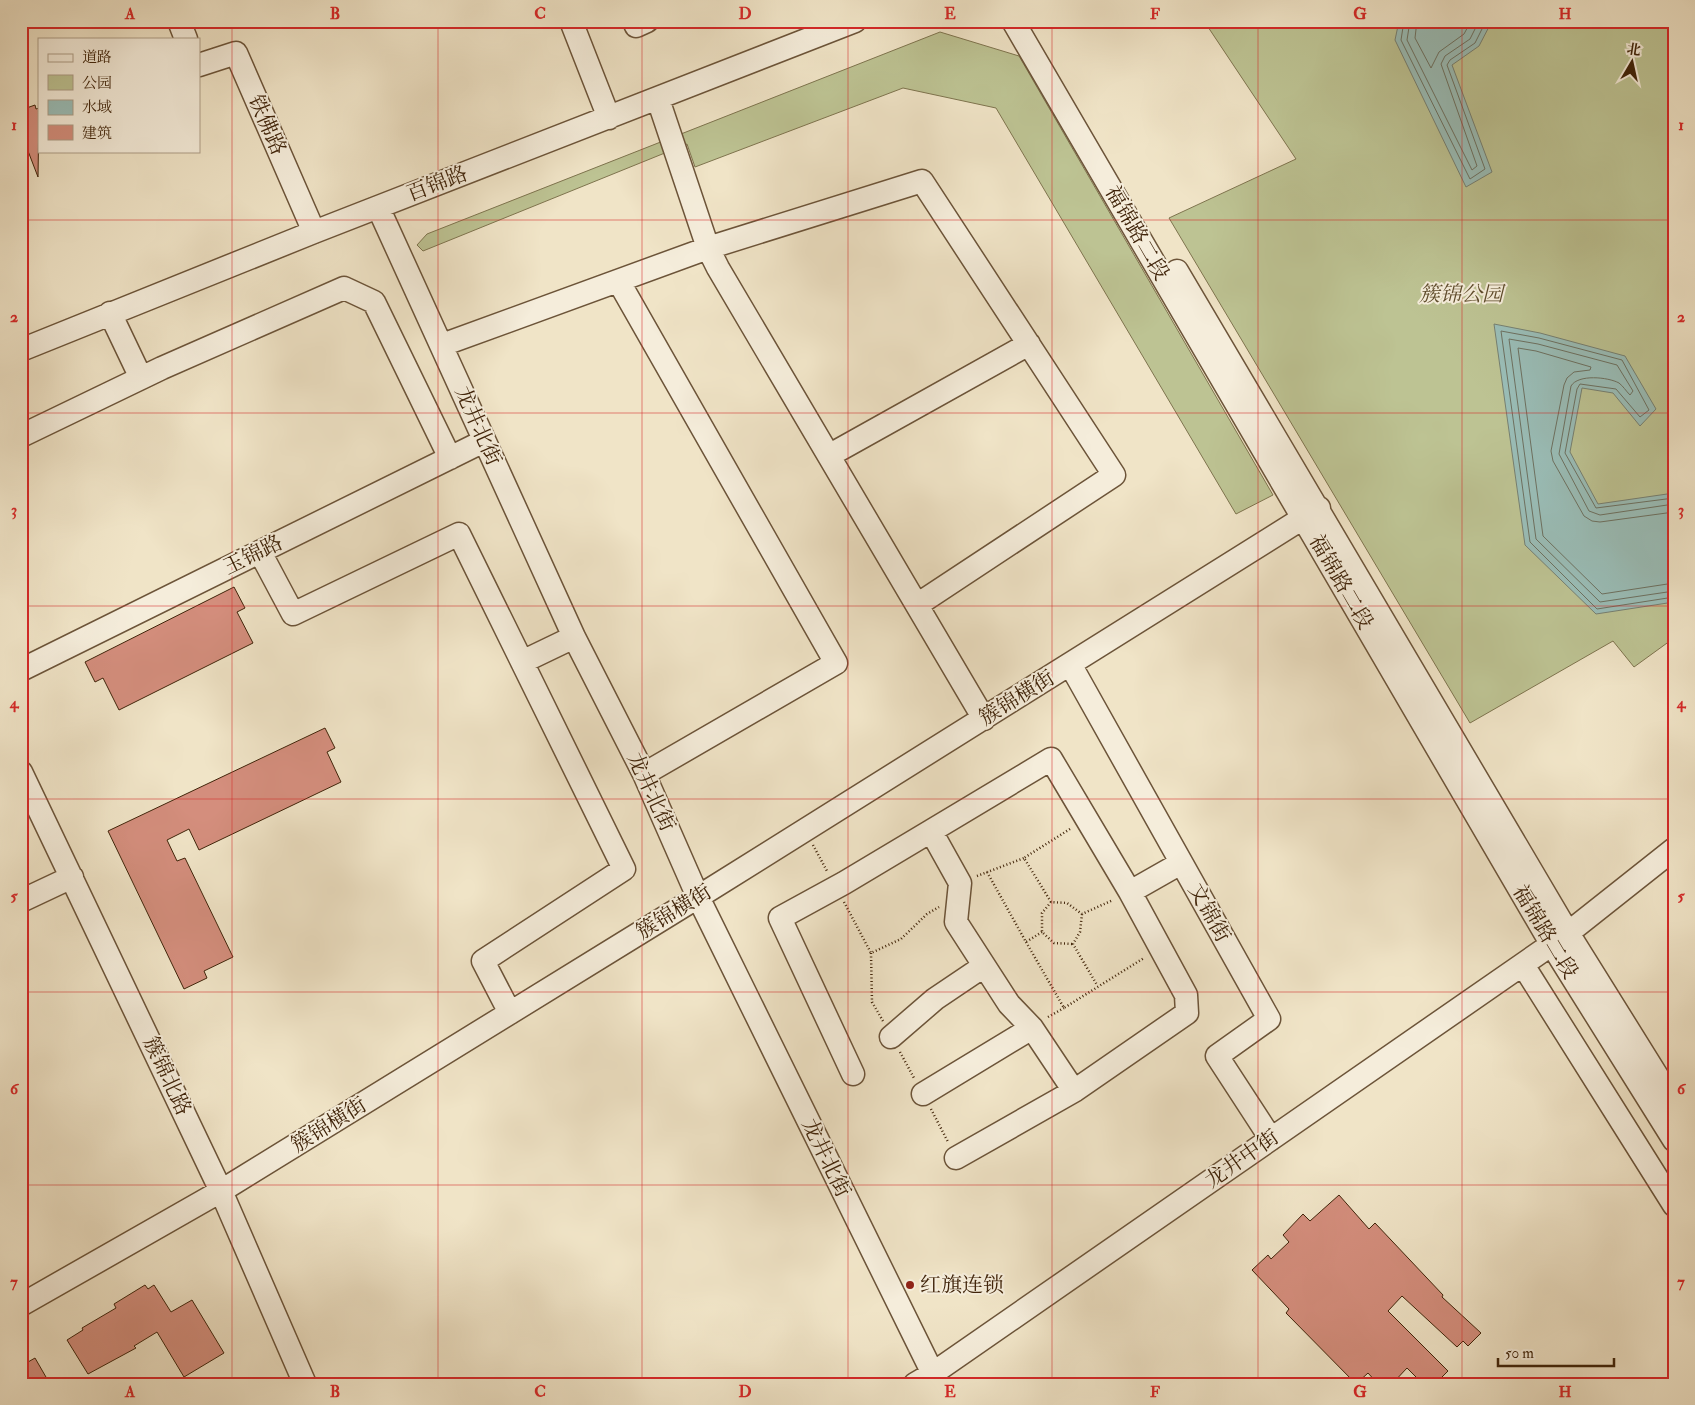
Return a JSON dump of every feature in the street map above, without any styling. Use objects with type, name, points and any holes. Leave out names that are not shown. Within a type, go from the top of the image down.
[{"type":"street","points":[[179,21],[186,38]]},
{"type":"street","points":[[571,21],[609,118]]},
{"type":"street","points":[[634,21],[636,26],[647,21]]},
{"type":"street","name":"百锦路","points":[[21,350],[314,232],[855,21]]},
{"type":"street","name":"福锦路二段","points":[[1013,21],[1311,513]]},
{"type":"street","name":"福锦路二段","points":[[1028,21],[1311,513],[1560,939],[1674,1140]]},
{"type":"street","name":"铁佛路","points":[[200,65],[236,53],[314,232]]},
{"type":"street","points":[[658,99],[708,248],[984,719]]},
{"type":"street","points":[[442,345],[708,248],[922,181],[1114,475],[917,606]]},
{"type":"street","name":"龙井北街","points":[[378,207],[574,637],[644,774],[698,897],[928,1381]]},
{"type":"street","points":[[619,282],[836,663],[644,774]]},
{"type":"street","points":[[21,436],[141,378],[344,288],[374,302],[450,458]]},
{"type":"street","points":[[110,313],[141,378]]},
{"type":"street","points":[[830,455],[1029,344]]},
{"type":"street","name":"玉锦路","points":[[21,670],[484,441]]},
{"type":"street","name":"簇锦横街","points":[[21,1305],[221,1191],[805,831],[1311,513]]},
{"type":"street","points":[[260,552],[292,614],[459,534],[624,869],[483,961],[510,1013]]},
{"type":"street","points":[[522,662],[574,637]]},
{"type":"street","name":"文锦街","points":[[1070,664],[1269,1019],[1217,1056],[1271,1140]]},
{"type":"street","points":[[853,1074],[780,918],[836,888],[1051,759],[1130,892],[1186,994],[1187,1013],[1074,1091],[956,1158]]},
{"type":"street","name":"簇锦北路","points":[[21,772],[221,1191],[305,1384]]},
{"type":"street","points":[[931,831],[960,888],[956,922],[1009,1004],[1032,1028],[1074,1091]]},
{"type":"street","name":"龙井中街","points":[[928,1381],[1560,939],[1674,849]]},
{"type":"street","points":[[1130,892],[1181,863]]},
{"type":"street","points":[[21,902],[72,877]]},
{"type":"street","name":"福锦路二段","points":[[1560,939],[1674,1103]]},
{"type":"street","points":[[1523,965],[1674,1205]]},
{"type":"street","points":[[891,1037],[935,999],[984,966]]},
{"type":"street","points":[[923,1094],[1032,1028]]},
{"type":"path","points":[[871,953],[901,939],[927,914],[960,888],[987,872],[1024,858],[1087,818]]},
{"type":"path","points":[[805,831],[871,953],[872,1002]]},
{"type":"path","points":[[1024,858],[1051,902]]},
{"type":"path","points":[[987,872],[1064,1008],[1097,985],[1161,948]]},
{"type":"path","points":[[1082,914],[1130,892]]},
{"type":"path","points":[[1051,902],[1066,903],[1082,914]]},
{"type":"path","points":[[1051,902],[1042,913],[1042,932],[1054,943],[1073,944]]},
{"type":"path","points":[[1073,944],[1080,932],[1082,914]]},
{"type":"path","points":[[1026,942],[1042,932]]},
{"type":"path","points":[[1073,944],[1097,985]]},
{"type":"green space","name":"簇锦公园","points":[[1204,21],[1674,21],[1674,638],[1634,667],[1613,641],[1470,723],[1169,218],[1296,159]]},
{"type":"green space","points":[[940,32],[1019,56],[1273,495],[1236,514],[996,108],[903,88],[695,167],[687,144],[423,251],[417,245],[427,234]]},
{"type":"water","points":[[1399,21],[1492,21],[1479,46],[1452,65],[1492,172],[1466,187],[1395,40]]},
{"type":"water","points":[[1494,324],[1540,333],[1625,356],[1656,409],[1640,426],[1613,393],[1582,388],[1570,452],[1598,504],[1674,493],[1674,602],[1596,614],[1525,545]]},
{"type":"building","points":[[35,105],[36,109],[38,108],[38,177],[28,151],[21,153],[21,110]]},
{"type":"building","points":[[234,587],[245,608],[237,612],[253,643],[119,710],[103,678],[95,682],[85,662]]},
{"type":"building","points":[[325,728],[335,748],[327,752],[341,782],[199,850],[189,829],[167,840],[177,861],[185,858],[233,957],[204,971],[207,978],[184,989],[108,831]]},
{"type":"building","points":[[1339,1195],[1369,1229],[1375,1223],[1443,1295],[1442,1297],[1481,1333],[1468,1346],[1463,1341],[1457,1347],[1402,1296],[1388,1311],[1448,1371],[1435,1384],[1423,1384],[1407,1368],[1392,1384],[1378,1384],[1368,1373],[1356,1384],[1286,1313],[1289,1309],[1252,1270],[1268,1255],[1271,1259],[1289,1242],[1283,1235],[1303,1214],[1310,1221]]},
{"type":"building","points":[[145,1285],[148,1289],[154,1285],[171,1312],[192,1300],[224,1353],[184,1377],[157,1332],[134,1346],[136,1348],[88,1374],[67,1340],[83,1330],[82,1328],[116,1308],[114,1304]]},
{"type":"building","points":[[35,1358],[50,1384],[21,1384],[21,1366]]},
{"type":"place","name":"红旗连锁","points":[[910,1285]]}]
